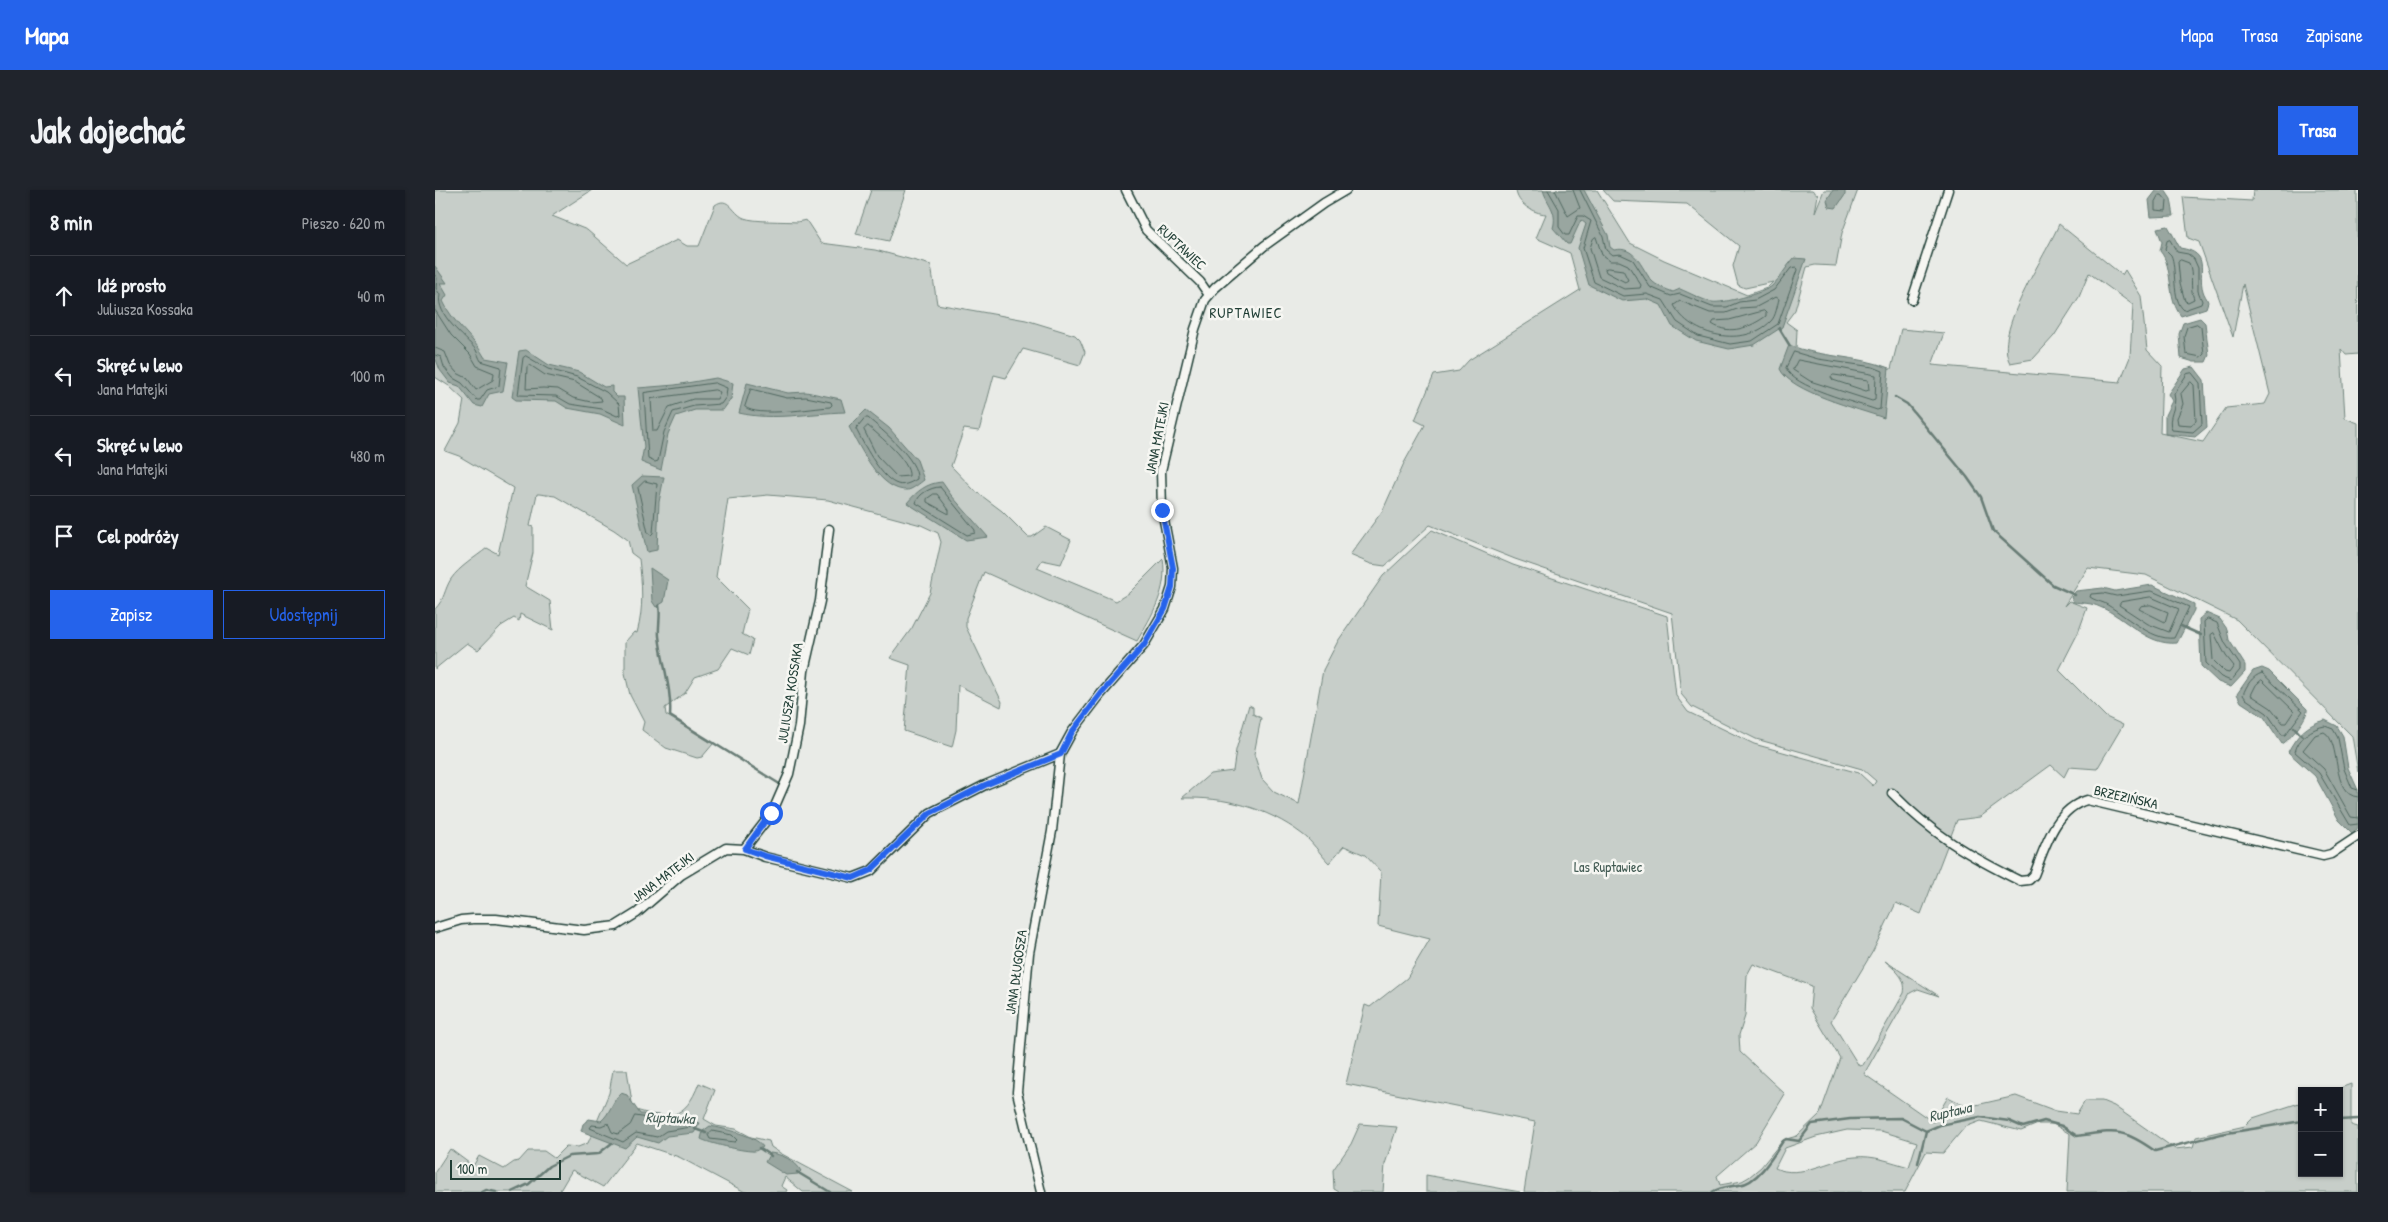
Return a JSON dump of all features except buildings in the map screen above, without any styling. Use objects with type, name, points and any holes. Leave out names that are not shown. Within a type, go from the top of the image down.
[{"type":"street","name":"RUPTAWIEC","points":[[1126,190],[1146,230],[1200,282],[1209,295]]},
{"type":"street","name":"JANA MATEJKI","points":[[435,928],[461,920],[496,918],[584,930],[616,926],[637,913],[681,875],[726,848],[745,849],[765,856],[853,878],[871,870],[930,813],[985,785],[1061,754],[1072,732],[1095,701],[1144,645],[1165,609],[1172,587],[1173,568],[1162,510],[1161,471],[1195,329],[1209,295],[1264,246],[1346,190]]},
{"type":"street","points":[[1912,300],[1948,190]]},
{"type":"street","name":"JULIUSZA KOSSAKA","points":[[745,849],[771,813],[789,774],[799,726],[804,671],[820,601],[829,529]]},
{"type":"street","name":"JANA DŁUGOSZA","points":[[1041,1192],[1017,1092],[1029,953],[1053,831],[1061,754]]},
{"type":"street","name":"BRZEZIŃSKA","points":[[1892,793],[1931,830],[1955,846],[2020,880],[2029,880],[2034,875],[2051,831],[2065,813],[2078,803],[2087,800],[2323,856],[2331,854],[2358,836]]},
{"type":"green space","points":[[435,190],[592,190],[552,216],[587,230],[626,264],[677,240],[687,246],[699,246],[715,205],[720,202],[727,203],[744,218],[762,221],[797,222],[806,220],[821,243],[875,250],[931,265],[937,304],[1026,320],[1075,335],[1080,340],[1085,352],[1080,365],[1023,349],[1006,378],[994,375],[979,431],[964,429],[951,466],[974,490],[1002,511],[1028,537],[1032,537],[1046,527],[1071,540],[1061,564],[1042,560],[1037,568],[1116,601],[1129,593],[1163,559],[1164,570],[1161,592],[1153,612],[1137,641],[984,572],[966,618],[966,627],[1002,702],[1001,707],[958,685],[956,730],[952,747],[904,731],[910,665],[890,658],[912,628],[930,593],[941,542],[938,533],[921,525],[828,500],[768,495],[728,499],[716,577],[748,609],[742,634],[753,640],[749,655],[732,648],[718,669],[695,677],[685,693],[665,708],[666,715],[713,744],[702,757],[697,758],[666,748],[642,730],[644,722],[630,695],[625,673],[625,642],[634,632],[637,633],[642,596],[639,559],[631,553],[628,540],[555,496],[537,494],[530,526],[533,527],[533,553],[525,586],[550,601],[553,630],[520,614],[519,621],[514,618],[501,626],[478,650],[467,643],[435,669],[435,609],[441,602],[451,579],[463,566],[487,548],[498,554],[513,488],[459,456],[445,451],[460,423],[464,400],[449,386],[435,377]]},
{"type":"green space","points":[[871,190],[906,190],[889,241],[856,234]]},
{"type":"green space","name":"Las Ruptawiec","points":[[1516,190],[1597,190],[1630,243],[1664,260],[1747,295],[1767,288],[1773,282],[1745,288],[1738,285],[1733,266],[1739,246],[1687,204],[1613,201],[1603,190],[1812,190],[1818,195],[1815,212],[1824,190],[1858,190],[1842,233],[1836,266],[1815,265],[1807,267],[1795,310],[1786,322],[1797,330],[1796,349],[1882,371],[1891,369],[1901,329],[1944,333],[1932,365],[2120,382],[2130,357],[2133,305],[2089,273],[2079,297],[2054,336],[2033,359],[2010,363],[2006,349],[2008,333],[2014,314],[2059,224],[2122,275],[2125,270],[2141,296],[2147,350],[2162,366],[2160,433],[2203,442],[2226,408],[2265,404],[2270,394],[2243,284],[2233,337],[2199,242],[2188,238],[2183,197],[2252,201],[2253,190],[2357,190],[2358,354],[2346,355],[2341,349],[2345,418],[2358,423],[2358,772],[2352,736],[2237,620],[2146,575],[2088,568],[2064,606],[2069,601],[2087,608],[2078,633],[2059,670],[2106,717],[2123,725],[2097,769],[2069,767],[2064,777],[2051,765],[1980,817],[1957,820],[1921,914],[1896,903],[1873,951],[1831,1021],[1859,1066],[1863,1065],[1904,993],[1902,979],[1885,961],[1939,996],[1918,989],[1910,993],[1864,1074],[1933,1122],[1948,1097],[1960,1103],[1976,1105],[2016,1096],[2056,1111],[2077,1114],[2085,1101],[2102,1101],[2114,1106],[2175,1149],[2193,1147],[2196,1137],[2245,1126],[2253,1118],[2298,1103],[2298,1177],[2343,1177],[2343,1087],[2351,1084],[2351,1125],[2358,1127],[2358,1192],[2067,1192],[2070,1134],[2053,1124],[2038,1124],[2021,1131],[1981,1121],[1965,1127],[1943,1153],[1926,1152],[1905,1192],[1524,1192],[1535,1122],[1346,1084],[1365,1005],[1370,1007],[1407,978],[1430,939],[1378,926],[1381,872],[1365,855],[1344,846],[1329,863],[1306,837],[1260,810],[1214,799],[1182,798],[1210,774],[1233,771],[1236,750],[1249,705],[1253,707],[1253,714],[1261,718],[1254,754],[1262,779],[1274,792],[1299,804],[1323,670],[1338,641],[1383,576],[1432,530],[1513,565],[1667,616],[1676,696],[1688,712],[1754,744],[1859,773],[1873,786],[1876,781],[1862,769],[1756,739],[1692,707],[1681,694],[1672,613],[1515,559],[1430,525],[1385,566],[1371,564],[1350,555],[1383,510],[1404,463],[1425,425],[1415,420],[1434,375],[1459,371],[1469,360],[1580,290],[1570,253],[1536,238],[1546,214],[1536,212],[1519,200]],"holes":[[[1753,964],[1812,986],[1810,1008],[1840,1058],[1820,1114],[1797,1136],[1783,1140],[1761,1167],[1749,1177],[1742,1181],[1720,1185],[1717,1176],[1756,1142],[1785,1094],[1740,1052],[1739,1035],[1745,1016],[1747,975]],[[1847,1130],[1881,1131],[1917,1142],[1909,1167],[1882,1159],[1855,1157],[1795,1172],[1775,1168],[1785,1148],[1816,1137]]]},
{"type":"green space","points":[[613,1070],[627,1070],[633,1109],[645,1113],[665,1116],[681,1111],[688,1105],[699,1083],[715,1090],[704,1119],[716,1126],[736,1129],[751,1137],[769,1141],[771,1147],[780,1153],[853,1192],[803,1192],[785,1177],[781,1186],[787,1190],[786,1192],[745,1192],[679,1157],[637,1143],[603,1187],[572,1170],[559,1192],[435,1192],[435,1172],[450,1149],[473,1166],[479,1156],[504,1169],[519,1161],[528,1151],[544,1151],[554,1158],[566,1146],[578,1147],[588,1143],[609,1093]]},
{"type":"green space","points":[[1360,1124],[1397,1127],[1385,1164],[1383,1192],[1339,1192],[1334,1189],[1333,1170],[1351,1144]]},
{"type":"green space","points":[[1426,1175],[1520,1192],[1426,1192]]},
{"type":"water","points":[[1543,190],[1584,190],[1608,235],[1610,247],[1614,250],[1621,249],[1632,254],[1637,258],[1653,282],[1673,292],[1680,289],[1712,302],[1743,297],[1761,292],[1772,286],[1794,258],[1806,259],[1782,327],[1754,345],[1729,349],[1696,341],[1672,326],[1661,305],[1647,299],[1622,301],[1589,285],[1578,248],[1586,224],[1581,220],[1570,244],[1567,244],[1553,228],[1553,212]]},
{"type":"water","points":[[1833,190],[1845,190],[1845,195],[1836,208],[1829,207],[1827,200]]},
{"type":"water","points":[[2165,190],[2171,199],[2174,216],[2151,217],[2149,200],[2156,191]]},
{"type":"water","points":[[2168,226],[2180,248],[2190,250],[2200,259],[2203,291],[2208,302],[2206,308],[2181,316],[2173,300],[2167,265],[2160,251],[2162,242],[2157,228]]},
{"type":"water","points":[[435,266],[447,283],[440,283],[447,295],[443,301],[452,317],[475,343],[485,358],[508,362],[503,391],[489,394],[482,407],[474,405],[459,386],[450,383],[440,370],[435,357]]},
{"type":"water","points":[[2200,318],[2205,323],[2209,355],[2206,362],[2194,362],[2181,358],[2179,334],[2183,323]]},
{"type":"water","points":[[1789,345],[1889,368],[1884,418],[1826,399],[1797,385],[1786,377],[1780,369]]},
{"type":"water","points":[[526,350],[549,365],[579,372],[604,387],[612,386],[612,392],[617,397],[624,397],[625,425],[600,414],[567,408],[556,401],[516,400],[512,397],[519,351]]},
{"type":"water","points":[[2194,367],[2204,380],[2207,427],[2195,437],[2165,434],[2165,415],[2172,401],[2168,394],[2185,369]]},
{"type":"water","points":[[716,378],[733,383],[731,399],[723,410],[695,410],[676,416],[668,434],[661,470],[641,462],[644,447],[638,388],[675,385]]},
{"type":"water","points":[[747,383],[788,393],[806,392],[841,399],[845,412],[778,416],[739,413]]},
{"type":"water","points":[[866,410],[889,428],[917,460],[924,480],[908,490],[898,489],[889,484],[872,467],[849,427]]},
{"type":"water","points":[[642,476],[664,477],[659,502],[657,550],[647,552],[632,485]]},
{"type":"water","points":[[942,482],[988,537],[966,540],[907,503],[923,488]]},
{"type":"water","points":[[650,568],[668,580],[664,602],[656,607],[652,601]]},
{"type":"water","points":[[2152,585],[2194,604],[2194,610],[2177,643],[2166,643],[2146,636],[2110,612],[2087,603],[2073,602],[2071,597],[2076,591],[2103,588],[2115,591]]},
{"type":"water","points":[[2206,613],[2220,619],[2227,629],[2229,640],[2245,665],[2245,672],[2231,687],[2218,682],[2201,666],[2199,619]]},
{"type":"water","points":[[2262,668],[2269,671],[2307,709],[2305,717],[2298,728],[2282,744],[2264,717],[2241,702],[2237,694],[2253,671]]},
{"type":"water","points":[[2325,720],[2337,726],[2343,736],[2348,768],[2358,790],[2358,828],[2352,833],[2339,820],[2315,776],[2288,752],[2307,728]]},
{"type":"water","points":[[621,1093],[627,1095],[640,1114],[673,1116],[700,1123],[694,1133],[667,1136],[658,1143],[637,1137],[625,1148],[581,1131],[583,1124],[589,1119],[601,1121]]},
{"type":"water","points":[[710,1126],[747,1136],[763,1147],[754,1151],[747,1151],[718,1145],[701,1139],[703,1131]]},
{"type":"water","points":[[770,1153],[787,1158],[801,1171],[798,1174],[786,1175],[765,1162]]},
{"type":"waterway","points":[[1779,328],[1790,346]]},
{"type":"waterway","points":[[1895,397],[1907,404],[1967,477],[1981,497],[1993,531],[2053,585],[2075,595]]},
{"type":"waterway","points":[[659,605],[659,636],[668,686],[670,716],[778,783]]},
{"type":"waterway","points":[[2181,626],[2201,635]]},
{"type":"waterway","points":[[2294,727],[2302,736]]},
{"type":"waterway","name":"Ruptawa","points":[[1712,1192],[1746,1183],[1753,1179],[1765,1168],[1783,1141],[1786,1139],[1799,1141],[1812,1124],[1850,1119],[1901,1118],[1926,1131],[1940,1125],[1980,1117],[2009,1121],[2023,1127],[2044,1121],[2062,1126],[2077,1136],[2110,1132],[2126,1134],[2155,1151],[2221,1134],[2298,1122]]},
{"type":"waterway","name":"Ruptawa","points":[[2343,1120],[2358,1119]]},
{"type":"waterway","name":"Ruptawka","points":[[695,1129],[706,1133]]},
{"type":"waterway","points":[[1918,1163],[1926,1131]]},
{"type":"waterway","name":"Ruptawka","points":[[512,1192],[529,1184],[549,1166],[569,1156],[598,1154],[612,1143]]},
{"type":"waterway","name":"Ruptawka","points":[[759,1148],[771,1156]]},
{"type":"waterway","name":"Ruptawka","points":[[797,1172],[830,1192]]},
{"type":"waterway","name":"Ruptawka","points":[[482,1192],[486,1190],[496,1192]]},
{"type":"district","name":"RUPTAWIEC","points":[[1246,313]]},
{"type":"route","points":[[771,813],[745,849],[765,856],[853,878],[871,870],[930,813],[985,785],[1028,769],[1052,756],[1061,754],[1072,732],[1101,694],[1144,645],[1165,609],[1172,587],[1173,568],[1162,510]]}]
